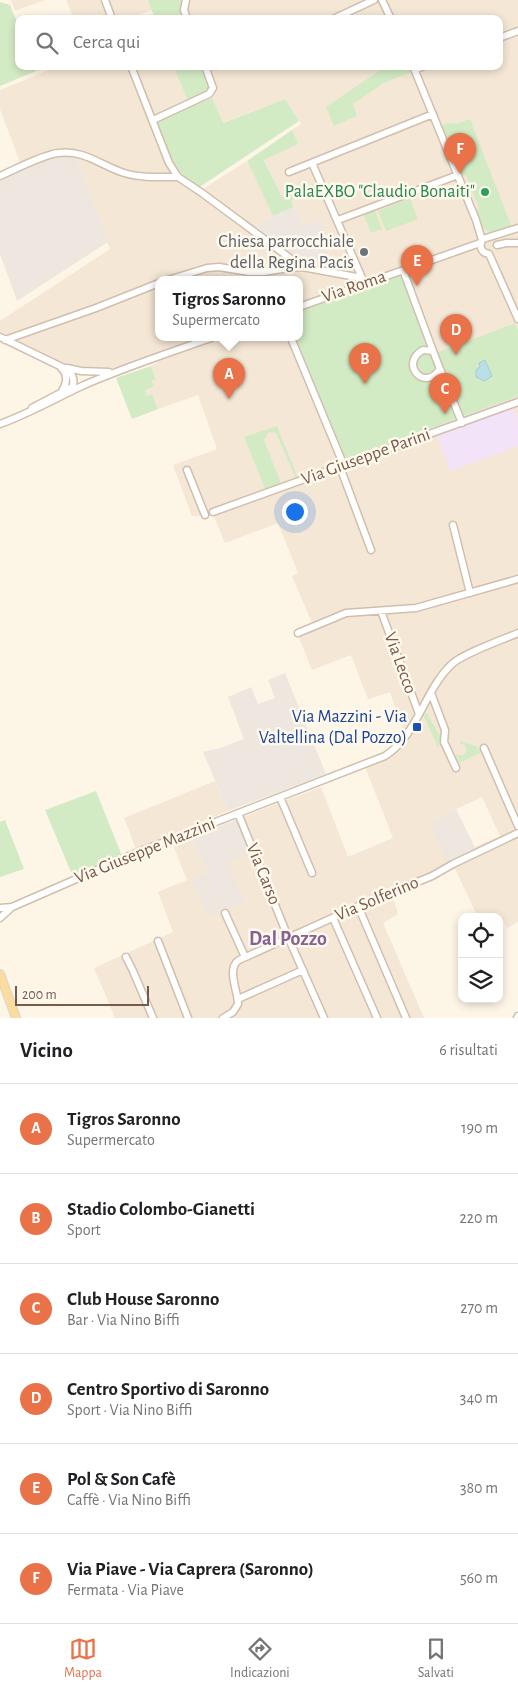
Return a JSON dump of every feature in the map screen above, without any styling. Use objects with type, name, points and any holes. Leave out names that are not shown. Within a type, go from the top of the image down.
[{"type":"main road","points":[[0,974],[16,1018]]},
{"type":"street","points":[[105,0],[111,15]]},
{"type":"street","points":[[186,0],[184,10],[186,15]]},
{"type":"street","points":[[341,15],[374,0]]},
{"type":"street","points":[[382,0],[390,15]]},
{"type":"street","points":[[503,37],[518,31]]},
{"type":"street","points":[[133,70],[170,163],[178,177],[302,268]]},
{"type":"street","points":[[153,120],[209,94],[213,88],[206,70]]},
{"type":"street","points":[[415,70],[476,220],[481,244],[486,253],[491,253]]},
{"type":"street","points":[[289,172],[433,114]]},
{"type":"street","points":[[0,176],[56,153],[68,152],[98,160],[123,173],[153,177],[178,177]]},
{"type":"street","points":[[312,163],[363,281]]},
{"type":"street","points":[[338,220],[458,175]]},
{"type":"street","points":[[476,220],[483,231],[496,241],[497,245]]},
{"type":"street","points":[[481,244],[490,237],[518,228]]},
{"type":"street","points":[[491,253],[497,245],[518,243]]},
{"type":"street","name":"Via Roma","points":[[303,305],[363,281],[481,244]]},
{"type":"street","points":[[491,253],[518,319]]},
{"type":"street","points":[[181,276],[207,268],[219,267],[250,272],[302,268],[363,281]]},
{"type":"street","points":[[402,270],[462,423]]},
{"type":"street","points":[[2,338],[96,308],[155,285]]},
{"type":"street","points":[[2,338],[71,373],[73,376],[72,389]]},
{"type":"street","points":[[0,424],[42,407],[72,389],[109,372],[202,341]]},
{"type":"street","points":[[292,341],[342,466],[370,550]]},
{"type":"street","points":[[433,351],[423,350],[418,353],[412,362],[413,366],[416,373],[424,378],[433,377],[440,369]]},
{"type":"street","points":[[16,418],[62,391],[72,389],[132,365]]},
{"type":"street","points":[[58,366],[81,371],[109,372]]},
{"type":"street","points":[[58,366],[64,370],[66,378],[62,391]]},
{"type":"street","name":"Via Giuseppe Parini","points":[[213,512],[518,402]]},
{"type":"street","points":[[187,470],[205,515]]},
{"type":"street","points":[[453,525],[470,593]]},
{"type":"street","points":[[298,633],[346,613],[416,608],[518,579]]},
{"type":"street","name":"Via Lecco","points":[[381,611],[418,714]]},
{"type":"street","name":"Via Giuseppe Mazzini","points":[[12,907],[136,853],[385,756],[400,744],[444,673],[457,660],[518,633]]},
{"type":"street","points":[[431,694],[445,730],[444,742],[456,768]]},
{"type":"street","points":[[484,748],[518,826]]},
{"type":"street","points":[[280,797],[312,873]]},
{"type":"street","name":"Via Carso","points":[[238,813],[288,938],[324,1018]]},
{"type":"street","name":"Via Solferino","points":[[245,957],[358,906],[432,876],[518,832]]},
{"type":"street","points":[[358,906],[406,1018]]},
{"type":"street","points":[[0,908],[12,907]]},
{"type":"street","points":[[0,918],[12,907]]},
{"type":"street","points":[[223,1018],[236,1008],[238,999],[234,966],[236,962],[245,957],[225,913]]},
{"type":"street","points":[[333,918],[377,1018]]},
{"type":"street","points":[[158,940],[188,1018]]},
{"type":"street","points":[[126,957],[153,1018]]},
{"type":"street","points":[[238,999],[303,970]]},
{"type":"shaded area","points":[[11,0],[45,0],[15,11]]},
{"type":"shaded area","points":[[66,0],[100,0],[106,15],[72,15]]},
{"type":"shaded area","points":[[108,0],[148,0],[152,10],[139,15],[114,15]]},
{"type":"shaded area","points":[[188,0],[518,0],[518,330],[515,323],[439,352],[428,347],[400,274],[303,309],[303,276],[155,276],[155,341],[296,341],[344,457],[348,459],[518,396],[518,922],[507,928],[503,920],[503,913],[476,913],[454,867],[392,894],[398,914],[383,923],[424,1018],[115,1018],[94,968],[173,932],[158,892],[187,880],[173,845],[191,837],[207,872],[192,880],[227,863],[238,819],[321,787],[348,857],[393,838],[364,764],[385,755],[405,735],[390,692],[368,699],[351,655],[312,670],[296,630],[312,623],[292,576],[298,573],[278,523],[225,543],[214,516],[192,516],[173,465],[217,449],[198,395],[158,409],[152,394],[147,396],[145,389],[156,379],[151,366],[158,362],[156,354],[104,370],[88,370],[67,366],[0,334],[0,321],[110,249],[76,157],[61,157],[21,165],[0,109],[0,90],[49,70],[175,70],[188,101],[147,119],[167,167],[175,181],[195,194],[247,161],[273,216],[256,227],[325,245],[329,243],[319,220],[304,227],[291,200],[315,189],[313,185],[282,198],[264,159],[298,144],[292,130],[301,124],[285,99],[222,123],[212,98],[217,91],[209,70],[503,70],[503,15],[188,15],[187,11]],"holes":[[[482,797],[500,836],[475,847],[477,852],[429,822]]]},
{"type":"shaded area","points":[[61,157],[76,157],[108,242],[17,301],[0,254],[0,174],[21,165]]},
{"type":"shaded area","points":[[294,207],[304,226],[320,220],[329,243],[325,246],[336,271],[311,266],[255,227],[273,216]]},
{"type":"shaded area","points":[[513,408],[518,421],[518,446],[450,471],[437,435]]},
{"type":"shaded area","points":[[285,673],[326,774],[228,811],[203,752],[244,739],[228,697],[251,687],[258,704],[275,698],[268,680]]},
{"type":"shaded area","points":[[215,781],[228,811],[136,849],[124,818]]},
{"type":"shaded area","points":[[456,809],[477,852],[453,864],[448,862],[429,822]]},
{"type":"shaded area","points":[[238,819],[253,851],[227,863],[245,902],[209,917],[192,880],[207,872],[191,837]]},
{"type":"green space","points":[[148,0],[181,0],[183,15],[154,15]]},
{"type":"green space","points":[[0,2],[10,5],[15,17],[15,70],[36,71],[0,86]]},
{"type":"green space","points":[[175,70],[203,70],[209,85],[208,91],[188,101]]},
{"type":"green space","points":[[380,70],[410,70],[411,72],[384,83],[353,104],[357,116],[334,126],[326,107]]},
{"type":"green space","points":[[212,98],[223,123],[285,99],[299,121],[198,188],[177,167],[167,150],[156,122]]},
{"type":"green space","name":"PalaEXBO \"Claudio Bonaiti\"","points":[[470,119],[512,228],[492,233],[481,224],[475,210],[479,208],[466,175],[462,176],[457,164],[469,159],[460,136],[448,140],[442,125],[456,124]]},
{"type":"green space","points":[[292,130],[298,144],[264,160],[282,197],[313,184],[315,189],[291,200],[294,207],[273,216],[247,161]]},
{"type":"green space","points":[[410,198],[418,219],[386,231],[378,211]]},
{"type":"green space","points":[[375,210],[382,229],[371,233],[364,215]]},
{"type":"green space","points":[[401,274],[428,347],[438,352],[515,323],[518,330],[518,396],[348,459],[344,457],[296,341],[303,341],[303,309]]},
{"type":"green space","points":[[151,366],[156,380],[152,381],[154,386],[145,390],[147,396],[152,394],[158,409],[132,419],[116,378]]},
{"type":"green space","points":[[277,426],[298,478],[296,479],[276,433],[270,432],[264,440],[281,483],[265,489],[244,437]]},
{"type":"green space","points":[[427,713],[438,733],[442,735],[438,747],[423,715]]},
{"type":"green space","points":[[460,741],[476,746],[482,752],[457,764],[459,761],[455,754],[462,756],[467,752],[465,745],[460,744]]},
{"type":"green space","points":[[96,791],[122,856],[73,877],[45,810]]},
{"type":"green space","points":[[5,820],[24,869],[0,877],[0,822]]},
{"type":"water","points":[[485,360],[492,376],[484,381],[476,377],[476,370],[480,367],[479,363]]},
{"type":"place","name":"Via Piave - Via Caprera (Saronno)","points":[[460,174]]},
{"type":"place","name":"PalaEXBO \"Claudio Bonaiti\"","points":[[485,192]]},
{"type":"place","name":"Chiesa parrocchiale della Regina Pacis","points":[[364,252]]},
{"type":"place","name":"Pol & Son Cafè","points":[[417,286]]},
{"type":"place","name":"Centro Sportivo di Saronno","points":[[456,355]]},
{"type":"place","name":"Stadio Colombo-Gianetti","points":[[365,384]]},
{"type":"place","name":"Tigros Saronno","points":[[229,399]]},
{"type":"place","name":"Club House Saronno","points":[[445,414]]},
{"type":"place","name":"Via Mazzini - Via Valtellina (Dal Pozzo)","points":[[417,727]]},
{"type":"district","name":"Dal Pozzo","points":[[288,939]]}]
